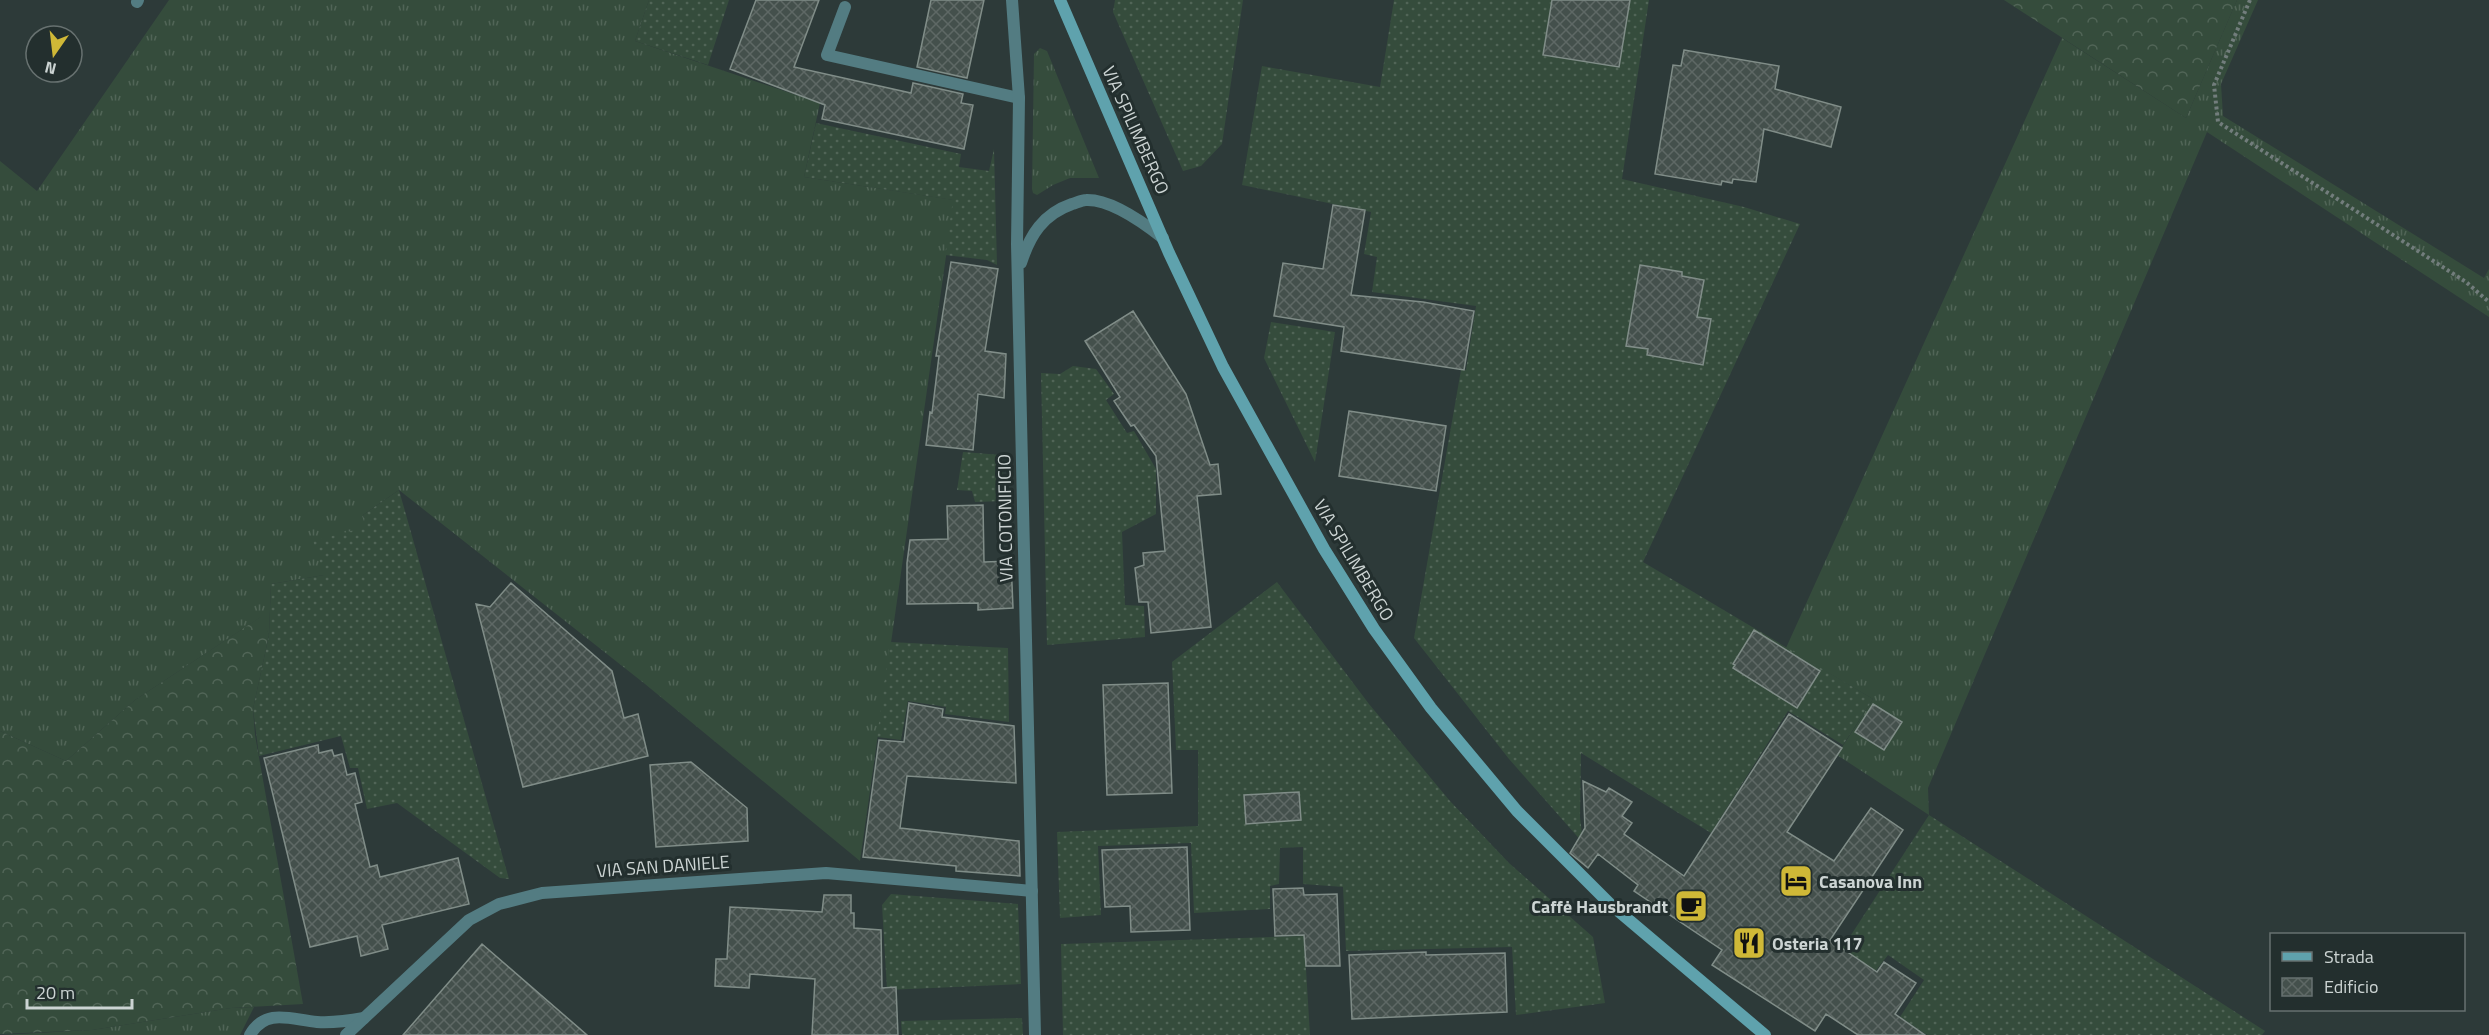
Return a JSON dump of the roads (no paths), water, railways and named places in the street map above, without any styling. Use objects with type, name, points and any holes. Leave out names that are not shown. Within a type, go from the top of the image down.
[{"type":"main road","name":"VIA SPILIMBERGO","points":[[1059,0],[1163,238],[1223,368],[1324,549],[1374,629],[1431,708],[1517,811],[1610,904],[1765,1035]]},
{"type":"street","name":"VIA COTONIFICIO","points":[[1012,0],[1019,98],[1018,273],[1035,1035]]},
{"type":"street","points":[[845,7],[827,55],[1019,98]]},
{"type":"street","points":[[1018,273],[1027,242],[1042,220],[1064,207],[1086,200],[1118,208],[1163,238]]},
{"type":"street","name":"VIA SAN DANIELE","points":[[346,1035],[469,920],[499,904],[542,893],[826,873],[1032,891]]},
{"type":"street","points":[[250,1035],[262,1021],[275,1016],[291,1016],[315,1022],[340,1022],[364,1018]]},
{"type":"place","name":"Casanova Inn","points":[[1796,881]]},
{"type":"place","name":"Caffė Hausbrandt","points":[[1691,906]]},
{"type":"place","name":"Osteria 117","points":[[1749,943]]}]
